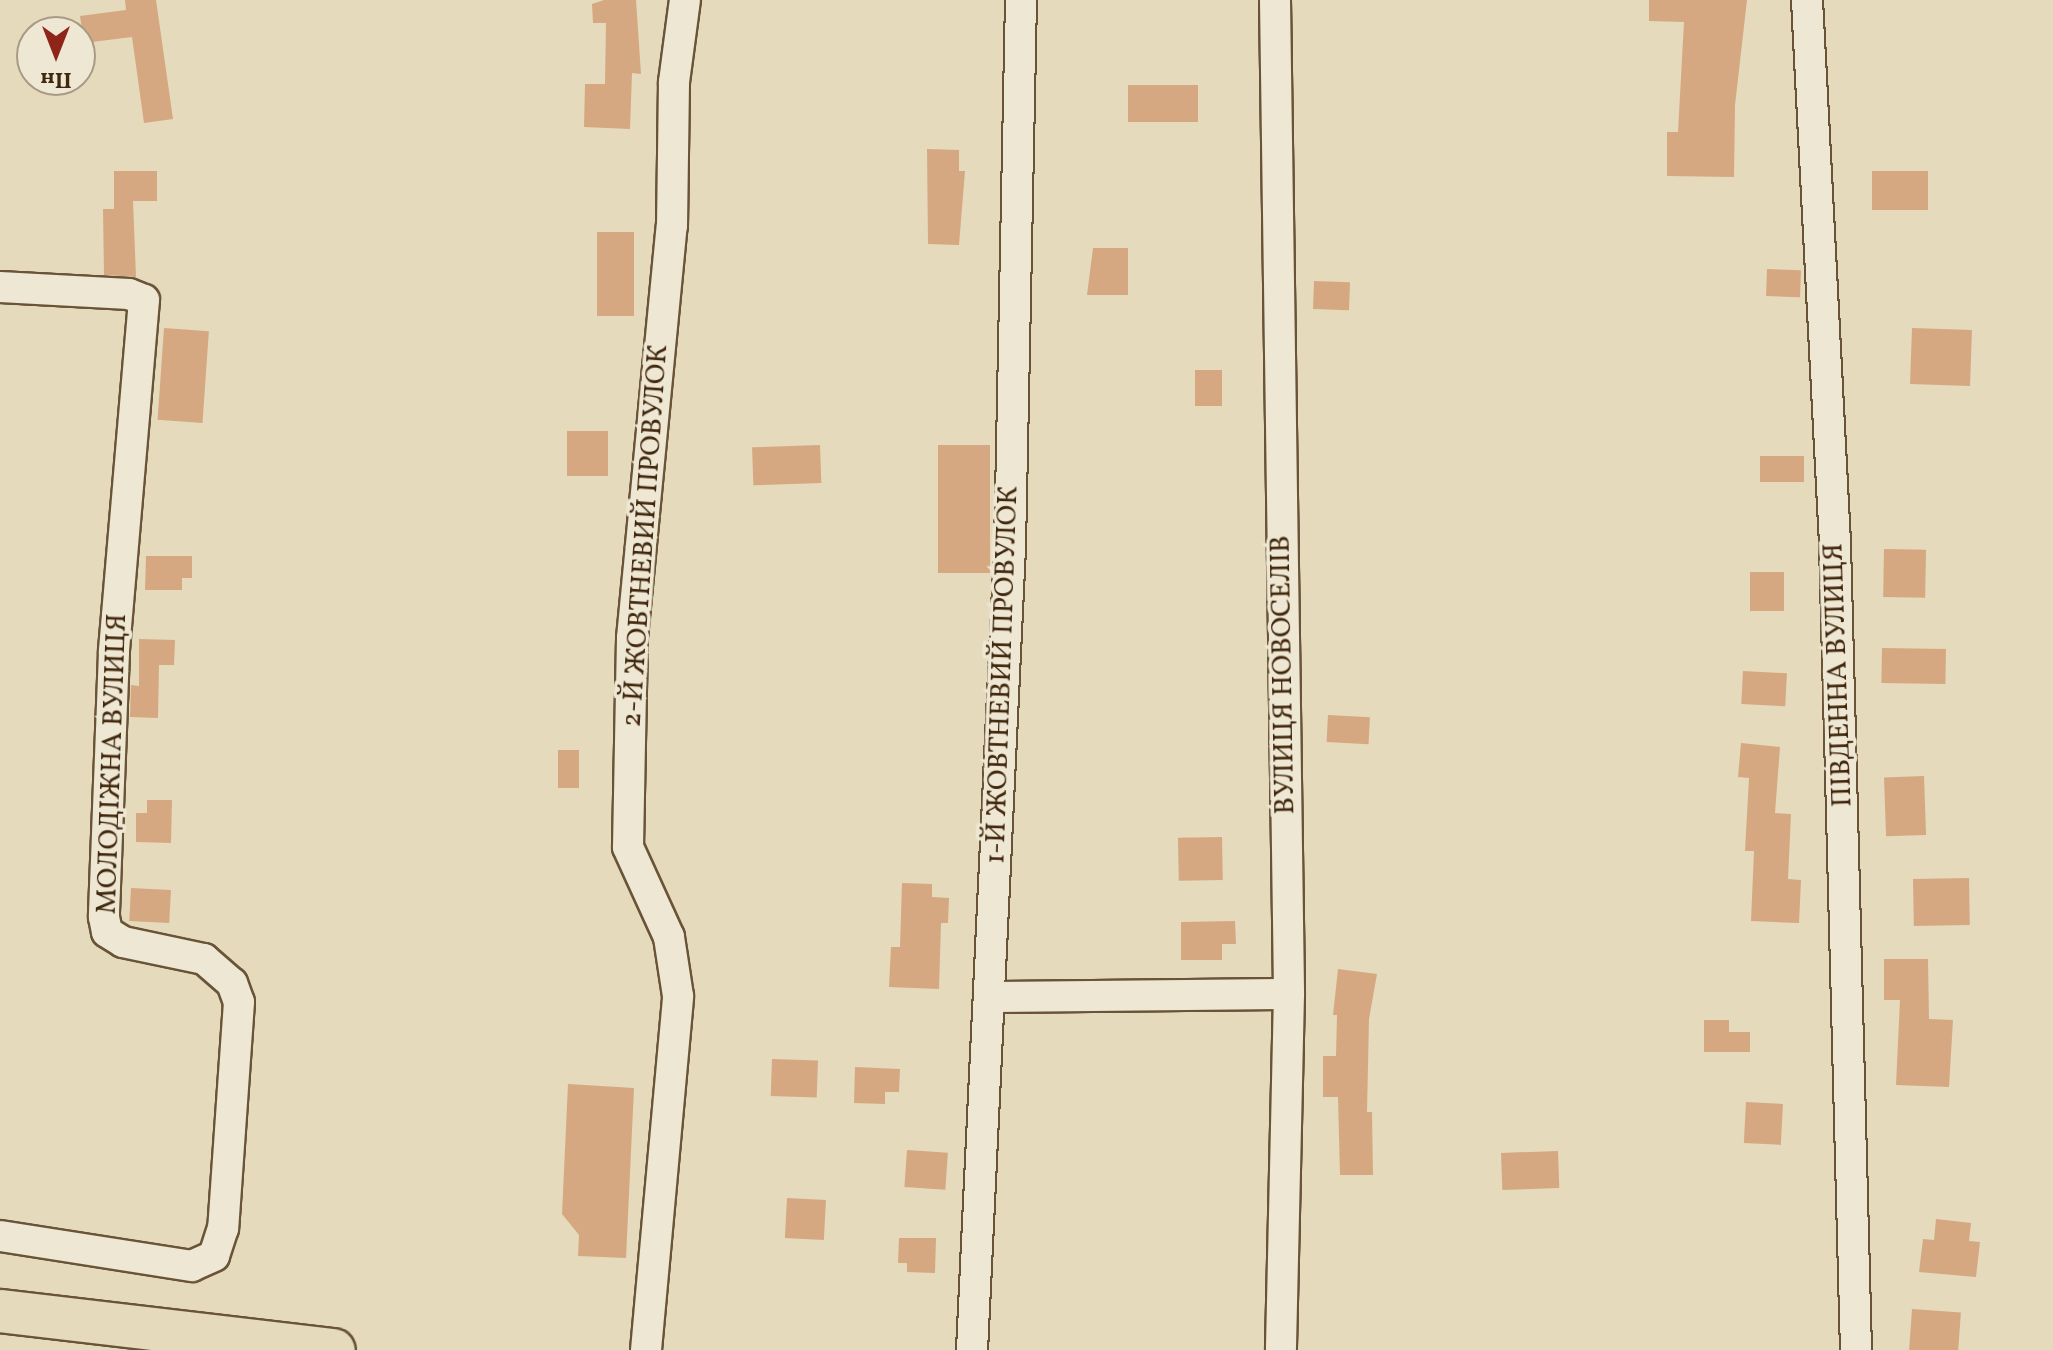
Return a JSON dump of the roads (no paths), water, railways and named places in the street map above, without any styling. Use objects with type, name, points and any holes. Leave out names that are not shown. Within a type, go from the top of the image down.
[{"type":"highway","points":[[0,1311],[334,1350]]},
{"type":"street","name":"2-Й ЖОВТНЕВИЙ ПРОВУЛОК","points":[[646,1350],[678,996],[669,937],[628,847],[632,638],[672,226],[674,82],[685,0]]},
{"type":"street","name":"1-Й ЖОВТНЕВИЙ ПРОВУЛОК","points":[[972,1350],[1010,547],[1021,0]]},
{"type":"street","name":"ВУЛИЦЯ НОВОСЕЛІВ","points":[[1275,0],[1289,994],[1281,1350]]},
{"type":"street","name":"ПІВДЕННА ВУЛИЦЯ","points":[[1807,0],[1835,544],[1856,1350]]},
{"type":"street","name":"МОЛОДІЖНА ВУЛИЦЯ","points":[[0,287],[129,294],[144,300],[142,372],[114,652],[104,917],[107,932],[123,942],[204,959],[232,983],[239,1002],[223,1228],[214,1256],[192,1266],[0,1236]]},
{"type":"street","points":[[989,997],[1289,994]]}]
